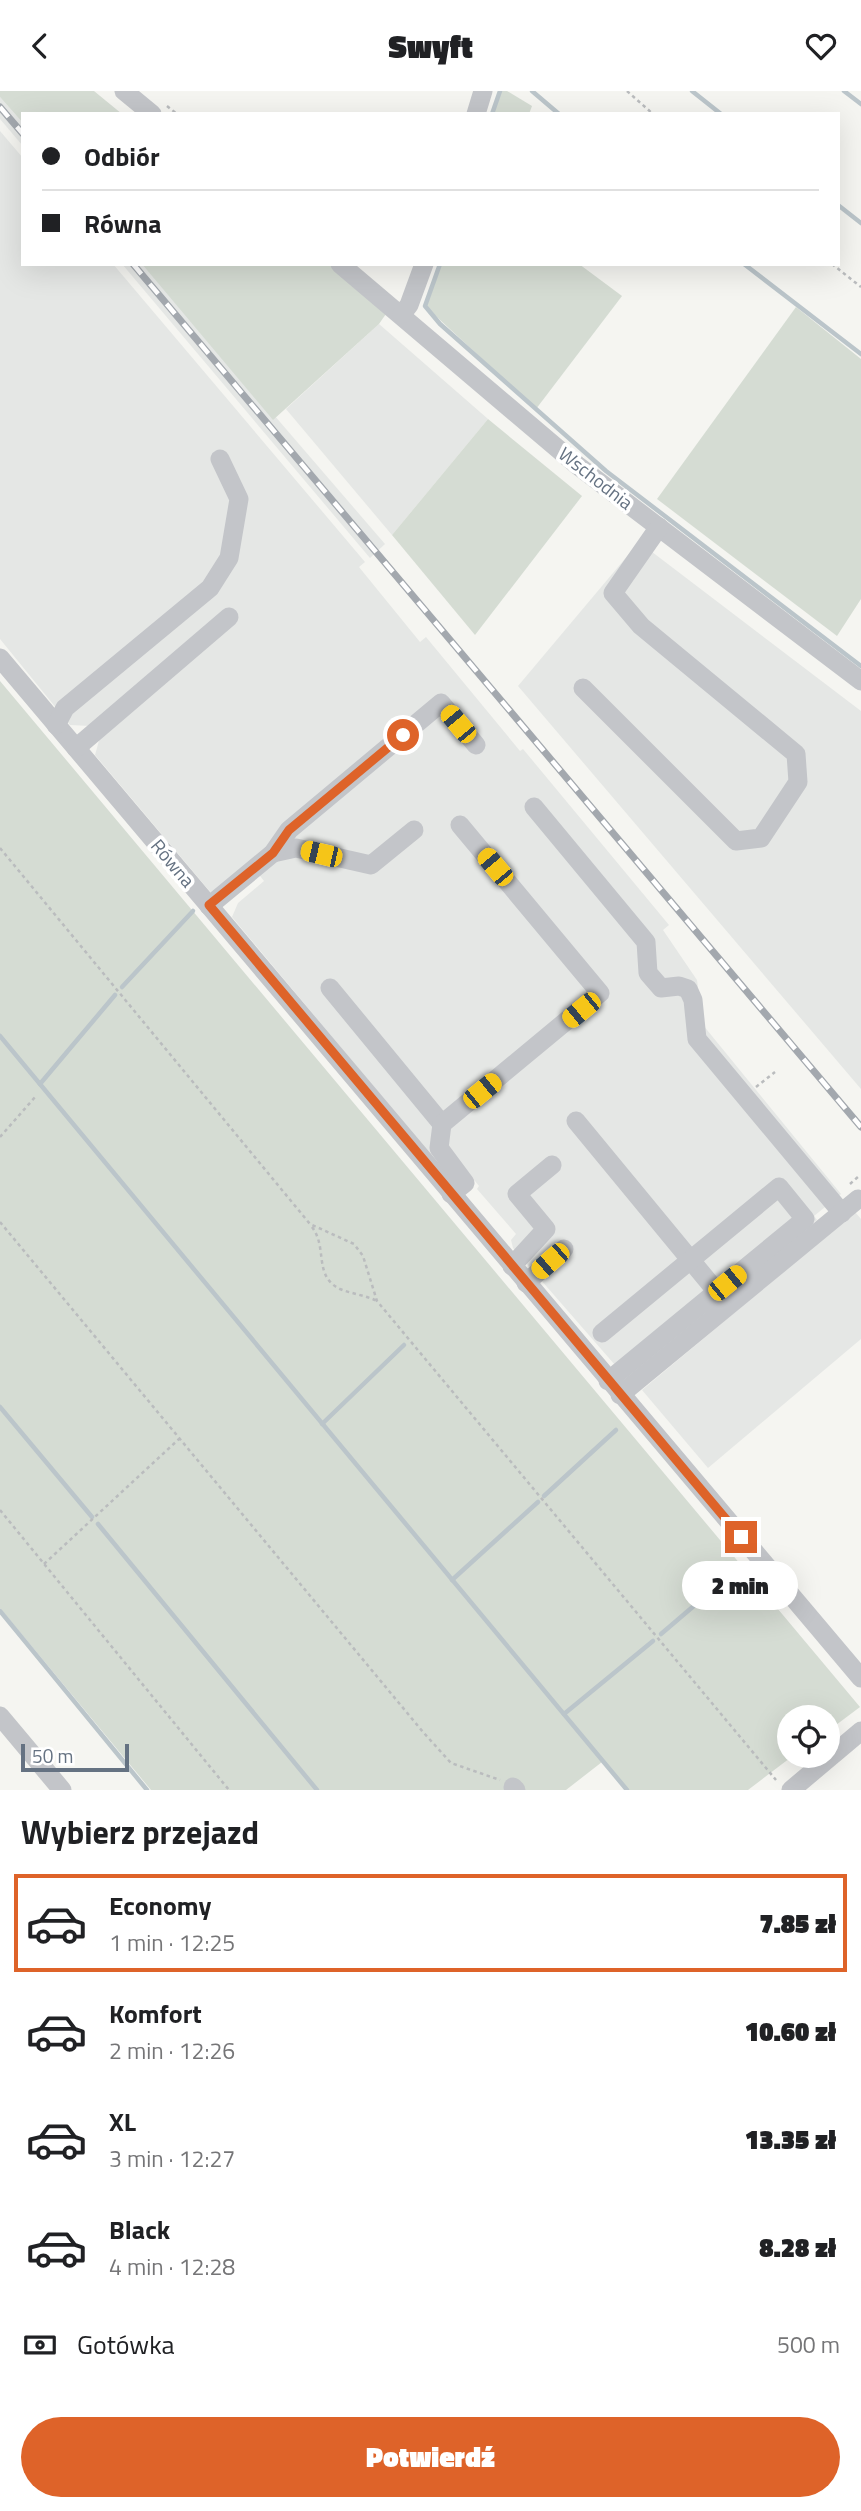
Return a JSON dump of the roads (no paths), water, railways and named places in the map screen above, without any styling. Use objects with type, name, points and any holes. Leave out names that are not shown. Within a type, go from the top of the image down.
[{"type":"street","points":[[124,91],[150,112]]},
{"type":"street","points":[[477,112],[483,91]]},
{"type":"street","name":"Wschodnia","points":[[343,266],[402,313],[577,465],[861,681]]},
{"type":"street","points":[[402,313],[409,305],[424,266]]},
{"type":"street","points":[[56,725],[65,708],[210,589],[229,558],[239,499],[220,459]]},
{"type":"street","points":[[583,688],[736,841],[761,838],[798,782],[796,754],[641,626],[613,593],[659,527]]},
{"type":"street","points":[[76,748],[229,617]]},
{"type":"street","name":"Równa","points":[[0,658],[861,1678]]},
{"type":"street","points":[[209,905],[273,853],[289,830],[441,703],[476,745]]},
{"type":"street","points":[[534,807],[646,942],[648,973],[661,988],[679,986],[688,989],[693,1000],[697,1039],[842,1213]]},
{"type":"street","points":[[451,1194],[465,1183],[439,1148],[442,1124],[600,993],[460,825]]},
{"type":"street","points":[[273,853],[296,848],[371,865],[414,830]]},
{"type":"street","points":[[330,988],[442,1124]]},
{"type":"street","points":[[576,1121],[716,1292]]},
{"type":"street","points":[[512,1266],[546,1229],[517,1194],[552,1165]]},
{"type":"street","points":[[602,1333],[779,1187],[805,1219],[716,1292],[614,1388]]},
{"type":"street","points":[[614,1388],[858,1199]]},
{"type":"street","points":[[526,1283],[564,1249]]},
{"type":"street","points":[[0,1716],[62,1790]]},
{"type":"street","points":[[791,1790],[861,1731]]},
{"type":"waterway","points":[[493,112],[500,91]]},
{"type":"waterway","points":[[532,91],[557,112]]},
{"type":"waterway","points":[[692,91],[718,112]]},
{"type":"waterway","points":[[844,91],[861,104]]},
{"type":"waterway","points":[[840,207],[861,223]]},
{"type":"waterway","points":[[439,266],[425,306],[440,324],[606,471],[861,666]]},
{"type":"waterway","points":[[747,266],[861,354]]},
{"type":"waterway","points":[[122,987],[193,911]]},
{"type":"waterway","points":[[40,1084],[115,995]]},
{"type":"waterway","points":[[0,1036],[627,1790]]},
{"type":"waterway","points":[[322,1424],[404,1345]]},
{"type":"waterway","points":[[0,1407],[92,1517]]},
{"type":"waterway","points":[[544,1496],[616,1430]]},
{"type":"waterway","points":[[452,1580],[538,1502]]},
{"type":"waterway","points":[[98,1524],[317,1790]]},
{"type":"waterway","points":[[661,1634],[716,1587]]},
{"type":"waterway","points":[[0,1611],[147,1790]]},
{"type":"waterway","points":[[564,1714],[653,1641]]},
{"type":"railway","points":[[0,107],[21,132]]},
{"type":"railway","points":[[135,266],[861,1127]]}]
